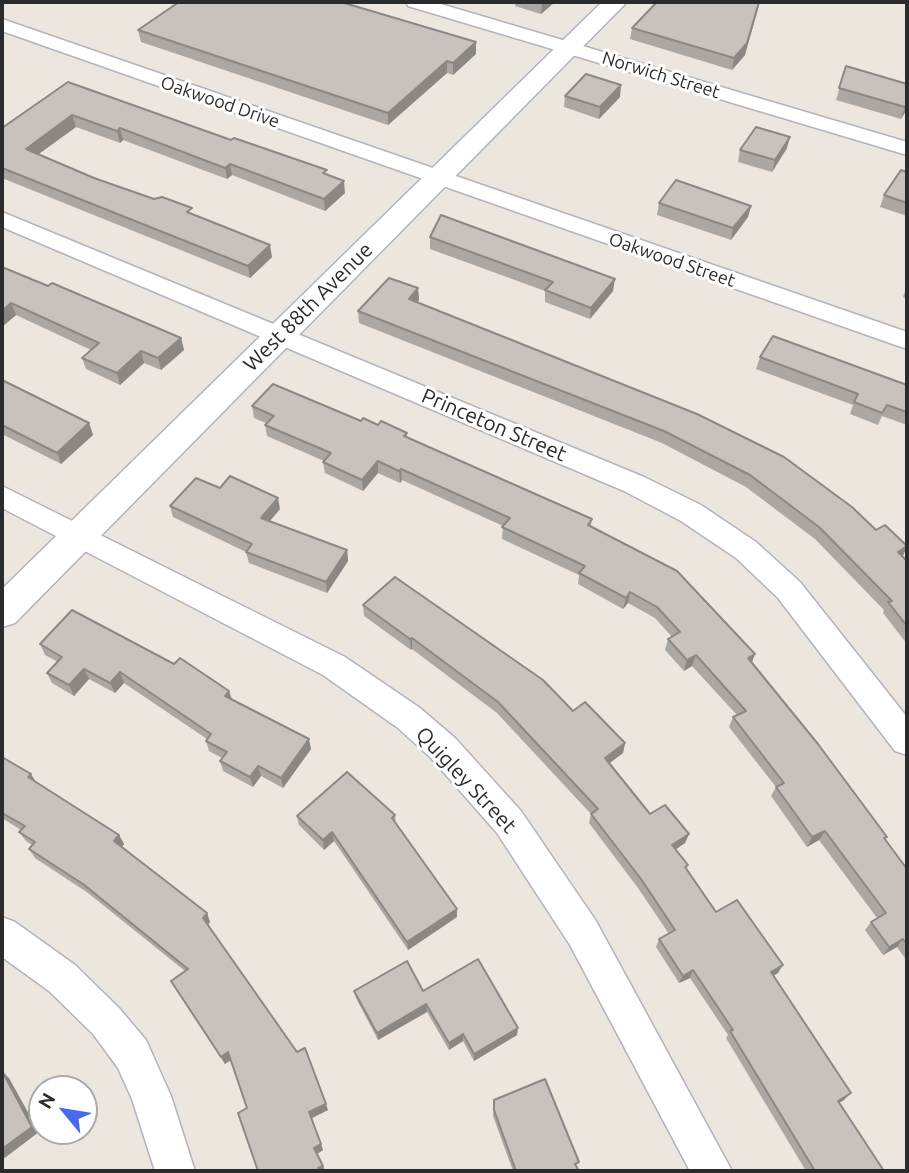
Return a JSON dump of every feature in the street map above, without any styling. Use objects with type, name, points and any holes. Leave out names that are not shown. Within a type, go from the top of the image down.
[{"type":"street","name":"Norwich Street","points":[[415,2],[907,149]]},
{"type":"street","name":"West 88th Avenue","points":[[2,612],[615,2]]},
{"type":"street","name":"Oakwood Drive","points":[[2,25],[438,178]]},
{"type":"street","name":"Oakwood Street","points":[[438,178],[907,341]]},
{"type":"street","name":"Princeton Street","points":[[2,219],[634,484],[719,530],[746,550],[789,590],[907,741]]},
{"type":"street","name":"Quigley Street","points":[[2,496],[334,666],[409,718],[443,748],[509,822],[583,933],[712,1171]]},
{"type":"street","points":[[2,935],[62,978],[106,1021],[132,1054],[150,1096],[175,1171]]},
{"type":"building","points":[[179,2],[341,2],[476,42],[453,63],[447,61],[388,113],[138,30]]},
{"type":"building","points":[[657,2],[759,2],[747,43],[734,58],[632,28]]},
{"type":"building","points":[[846,66],[907,84],[905,107],[839,88]]},
{"type":"building","points":[[586,74],[621,85],[600,107],[565,96]]},
{"type":"building","points":[[68,82],[231,140],[234,138],[327,170],[323,173],[344,181],[324,199],[230,164],[225,168],[120,128],[117,131],[72,115],[26,149],[94,178],[154,199],[162,197],[192,208],[187,212],[270,245],[248,266],[2,168],[2,128]]},
{"type":"building","points":[[756,127],[790,137],[775,160],[740,150]]},
{"type":"building","points":[[901,170],[907,172],[907,203],[884,195]]},
{"type":"building","points":[[676,180],[751,206],[733,228],[659,203]]},
{"type":"building","points":[[441,215],[615,279],[591,308],[545,290],[553,282],[430,237]]},
{"type":"building","points":[[2,267],[48,286],[52,283],[181,338],[158,358],[141,351],[117,373],[82,358],[99,343],[11,303],[2,311]]},
{"type":"building","points":[[389,278],[418,288],[409,299],[697,414],[784,457],[852,507],[876,530],[885,525],[907,546],[898,552],[907,561],[907,626],[888,602],[892,601],[819,527],[750,475],[664,431],[358,311]]},
{"type":"building","points":[[773,336],[907,385],[907,412],[887,405],[882,413],[854,402],[858,394],[760,357]]},
{"type":"building","points":[[2,380],[89,423],[57,453],[2,425]]},
{"type":"building","points":[[273,384],[361,421],[363,418],[378,425],[381,421],[407,433],[404,436],[592,519],[588,525],[677,571],[755,654],[748,658],[818,744],[887,837],[884,838],[907,869],[907,944],[903,939],[889,947],[871,922],[886,913],[825,831],[812,837],[776,787],[784,783],[733,717],[746,711],[696,655],[687,660],[668,639],[680,632],[657,607],[630,592],[626,598],[579,573],[585,566],[502,527],[510,518],[401,469],[399,471],[378,461],[362,480],[323,462],[331,453],[265,425],[274,416],[252,406]]},
{"type":"building","points":[[230,476],[278,498],[261,518],[347,550],[326,582],[246,552],[252,544],[170,506],[196,478],[220,488]]},
{"type":"building","points":[[395,577],[543,680],[573,711],[585,702],[625,743],[605,758],[650,814],[665,805],[689,834],[672,845],[688,865],[685,867],[716,912],[737,900],[783,965],[771,972],[851,1093],[838,1101],[884,1171],[815,1171],[730,1031],[733,1030],[693,970],[683,976],[659,939],[675,930],[641,879],[591,814],[598,809],[498,702],[363,605]]},
{"type":"building","points":[[72,610],[174,664],[180,658],[229,691],[225,696],[309,739],[281,778],[258,766],[250,777],[220,761],[227,752],[206,741],[211,734],[120,672],[110,683],[84,669],[69,685],[47,673],[62,657],[40,644]]},
{"type":"building","points":[[2,757],[31,774],[28,777],[119,835],[114,841],[207,913],[203,918],[297,1052],[305,1048],[326,1104],[309,1112],[321,1144],[314,1148],[323,1166],[318,1168],[319,1171],[258,1171],[238,1113],[247,1108],[228,1052],[221,1057],[171,981],[188,969],[83,884],[29,849],[35,842],[19,832],[25,826],[2,813]]},
{"type":"building","points":[[347,772],[395,815],[392,818],[457,909],[407,942],[332,832],[323,840],[297,816]]},
{"type":"building","points":[[478,959],[518,1028],[474,1054],[463,1034],[449,1043],[426,1004],[377,1033],[354,991],[407,961],[423,991]]},
{"type":"building","points":[[2,1071],[28,1120],[28,1130],[2,1149]]},
{"type":"building","points":[[545,1079],[579,1162],[575,1164],[579,1171],[516,1171],[494,1110],[494,1100]]}]
